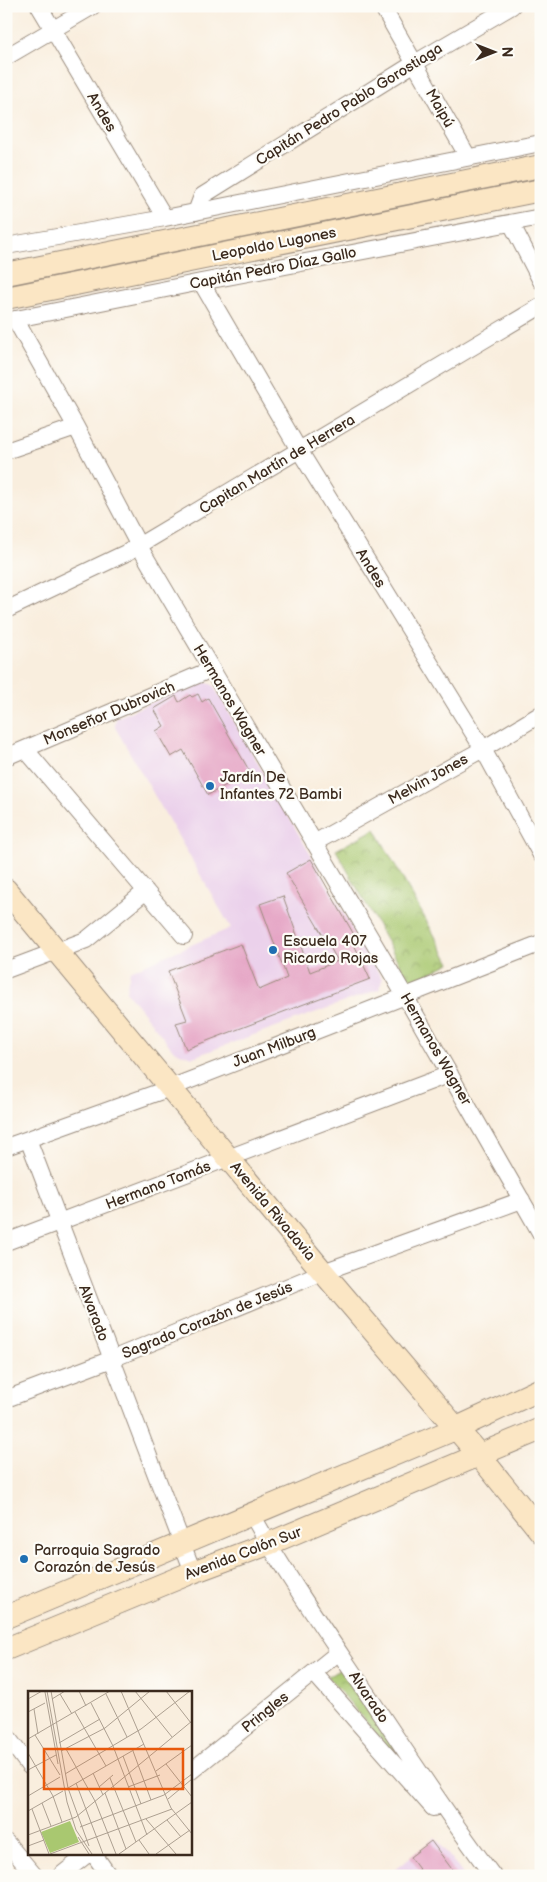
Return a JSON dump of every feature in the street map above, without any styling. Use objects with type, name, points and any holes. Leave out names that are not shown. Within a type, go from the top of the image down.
[{"type":"main road","name":"Leopoldo Lugones","points":[[6,274],[541,166]]},
{"type":"main road","name":"Leopoldo Lugones","points":[[6,298],[541,190]]},
{"type":"main road","name":"Avenida Rivadavia","points":[[6,890],[323,1272],[479,1455],[541,1532]]},
{"type":"main road","points":[[6,1617],[181,1542],[455,1429],[541,1389]]},
{"type":"main road","name":"Avenida Colón Sur","points":[[6,1649],[193,1572],[268,1544],[541,1429]]},
{"type":"street","name":"Andes","points":[[38,6],[165,218]]},
{"type":"street","points":[[6,57],[94,6]]},
{"type":"street","name":"Maipú","points":[[382,6],[468,157]]},
{"type":"street","name":"Capitán Pedro Pablo Gorostiaga","points":[[196,212],[202,196],[414,63],[512,6]]},
{"type":"street","points":[[6,246],[165,218],[541,143]]},
{"type":"street","name":"Capitán Pedro Díaz Gallo","points":[[10,320],[541,217]]},
{"type":"street","points":[[511,223],[541,281]]},
{"type":"street","name":"Andes","points":[[201,282],[299,450],[483,749],[541,854]]},
{"type":"street","name":"Capitan Martín de Herrera","points":[[6,610],[139,546],[541,306]]},
{"type":"street","name":"Hermanos Wagner","points":[[10,320],[76,427],[139,546],[405,996],[541,1234]]},
{"type":"street","points":[[6,451],[76,427]]},
{"type":"street","name":"Monseñor Dubrovich","points":[[6,757],[212,669]]},
{"type":"street","name":"Melvin Jones","points":[[314,843],[483,749],[541,714]]},
{"type":"street","points":[[25,749],[184,936]]},
{"type":"street","points":[[6,970],[86,940],[146,891]]},
{"type":"street","name":"Juan Milburg","points":[[6,1147],[170,1088],[541,943]]},
{"type":"street","name":"Hermano Tomás","points":[[6,1242],[450,1074]]},
{"type":"street","name":"Alvarado","points":[[28,1139],[193,1572]]},
{"type":"street","name":"Sagrado Corazón de Jesús","points":[[6,1399],[112,1359],[323,1272],[522,1200]]},
{"type":"street","name":"Alvarado","points":[[251,1514],[268,1544],[339,1652],[460,1832],[493,1876]]},
{"type":"street","name":"Pringles","points":[[191,1771],[339,1652]]},
{"type":"street","points":[[314,1673],[443,1819],[460,1832]]},
{"type":"street","points":[[6,1735],[28,1765]]},
{"type":"street","points":[[6,1842],[35,1876]]},
{"type":"street","points":[[60,1876],[88,1854]]},
{"type":"street","points":[[94,1854],[109,1876]]},
{"type":"shaded area","points":[[202,681],[213,685],[382,979],[380,989],[193,1057],[174,1051],[126,991],[130,971],[231,928],[115,727],[116,718]]},
{"type":"shaded area","points":[[435,1837],[464,1876],[388,1876],[431,1841]]},
{"type":"green space","points":[[375,829],[450,963],[410,983],[336,850]]},
{"type":"green space","points":[[343,1667],[417,1782],[328,1677]]},
{"type":"building","points":[[198,694],[202,702],[208,698],[250,772],[208,795],[183,750],[171,757],[156,731],[164,726],[154,709],[176,696],[179,702],[190,695],[192,697]]},
{"type":"building","points":[[311,859],[357,940],[353,942],[370,979],[186,1049],[176,1023],[187,1020],[168,971],[241,944],[259,990],[287,978],[260,904],[283,896],[310,972],[338,961],[286,873]]},
{"type":"building","points":[[431,1841],[457,1876],[424,1876],[410,1857]]},
{"type":"place","name":"Jardín De Infantes 72 Bambi","points":[[210,786]]},
{"type":"place","name":"Escuela 407 Ricardo Rojas","points":[[273,950]]},
{"type":"place","name":"Parroquia Sagrado Corazón de Jesús","points":[[24,1559]]}]
